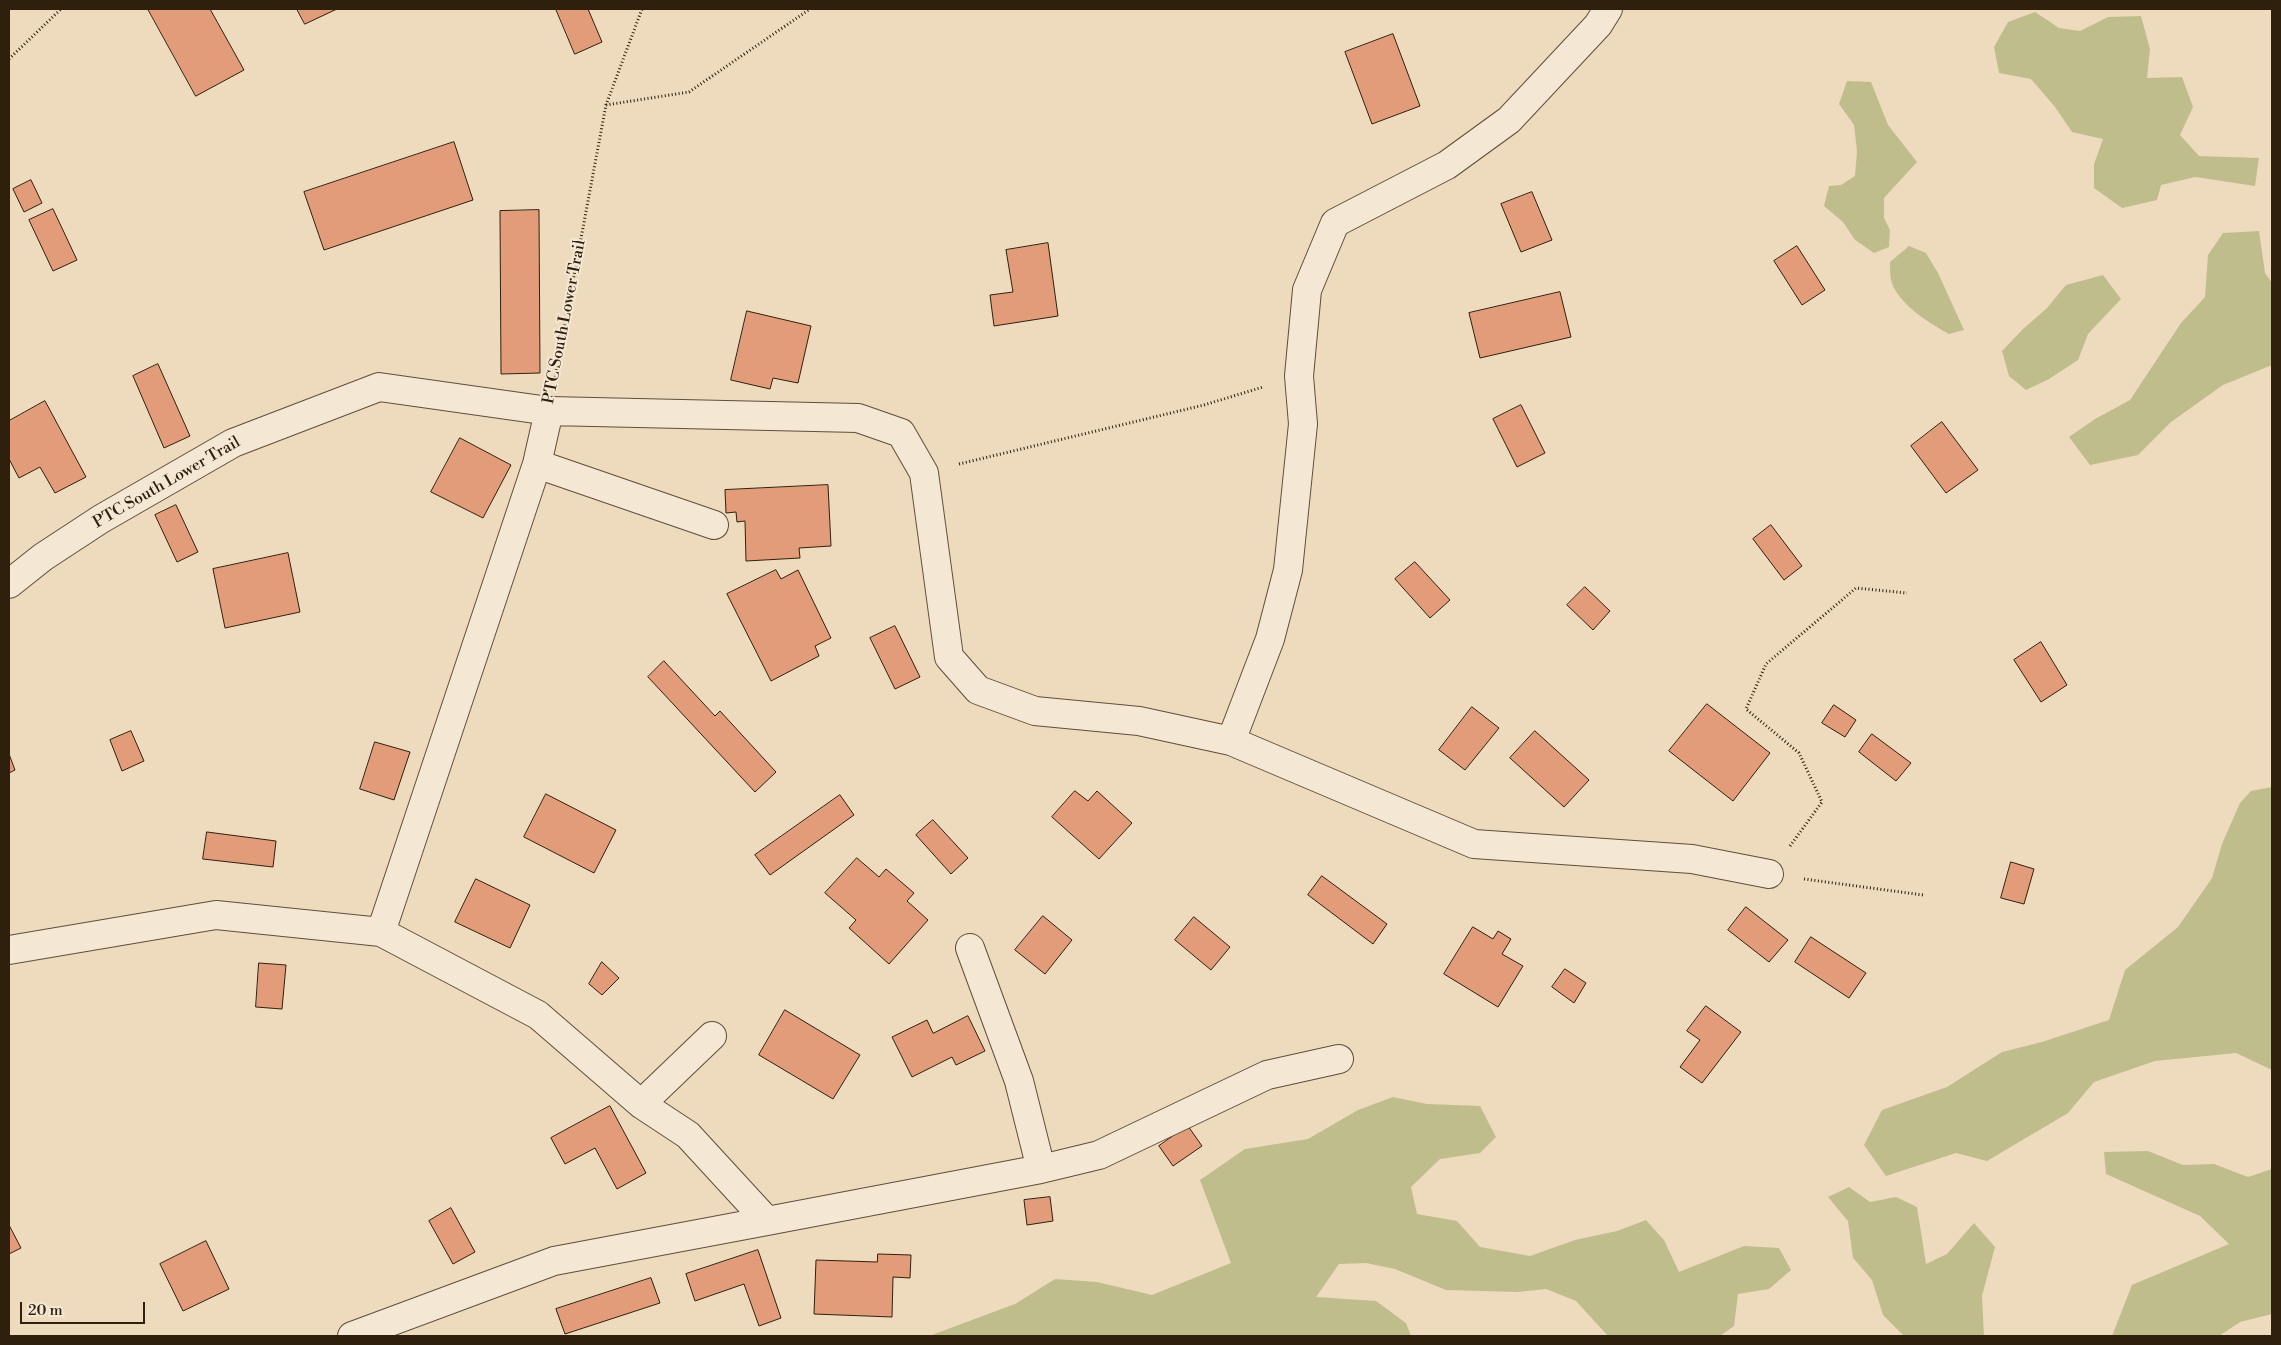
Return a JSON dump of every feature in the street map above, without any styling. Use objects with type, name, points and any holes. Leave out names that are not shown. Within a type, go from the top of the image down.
[{"type":"street","points":[[1231,741],[1270,639],[1288,570],[1302,424],[1299,376],[1307,290],[1335,223],[1447,165],[1509,120],[1598,25],[1608,9]]},
{"type":"street","name":"PTC South Lower Trail","points":[[9,584],[43,557],[101,519],[233,443],[379,387],[549,411]]},
{"type":"street","points":[[381,932],[537,464],[549,411],[858,418],[901,433],[924,473],[949,657],[978,690],[1035,711],[1139,721],[1231,741],[1474,844],[1692,859],[1769,874]]},
{"type":"street","points":[[537,464],[714,524]]},
{"type":"street","points":[[9,950],[216,915],[381,932],[538,1014],[641,1104],[688,1135],[767,1221]]},
{"type":"street","points":[[970,948],[1019,1081],[1041,1169]]},
{"type":"street","points":[[641,1104],[712,1036]]},
{"type":"street","points":[[352,1336],[554,1261],[1041,1169],[1098,1155],[1268,1075],[1339,1059]]},
{"type":"path","points":[[9,59],[62,9]]},
{"type":"path","name":"PTC South Lower Trail","points":[[549,411],[606,105],[642,9]]},
{"type":"path","points":[[606,105],[689,92],[810,9]]},
{"type":"path","points":[[924,473],[1204,405],[1299,376]]},
{"type":"path","points":[[1906,593],[1856,588],[1766,664],[1746,709],[1799,754],[1822,802],[1769,874],[1923,895]]},
{"type":"shaded area","points":[[2035,12],[2059,28],[2080,31],[2108,17],[2141,16],[2150,49],[2147,78],[2182,77],[2193,107],[2180,135],[2199,156],[2259,158],[2255,186],[2195,177],[2161,185],[2157,200],[2122,208],[2094,188],[2094,164],[2103,139],[2072,132],[2055,107],[2031,79],[1999,73],[1994,47],[2008,22]]},
{"type":"shaded area","points":[[1847,81],[1871,82],[1888,125],[1917,162],[1884,198],[1884,218],[1890,230],[1889,247],[1874,253],[1855,240],[1843,222],[1824,206],[1829,186],[1841,185],[1855,176],[1857,151],[1854,125],[1839,104]]},
{"type":"shaded area","points":[[2259,231],[2265,273],[2272,283],[2272,365],[2223,385],[2171,422],[2138,455],[2090,465],[2069,437],[2095,419],[2130,400],[2181,323],[2205,297],[2208,255],[2223,233]]},
{"type":"shaded area","points":[[1909,246],[1926,253],[1938,273],[1964,330],[1949,334],[1917,314],[1898,294],[1891,280],[1890,262]]},
{"type":"shaded area","points":[[2103,275],[2121,299],[2088,334],[2078,360],[2049,379],[2026,390],[2009,376],[2002,351],[2047,308],[2066,285]]},
{"type":"shaded area","points":[[2272,787],[2272,1070],[2236,1053],[2155,1061],[2094,1082],[2068,1113],[1987,1161],[1956,1153],[1886,1176],[1864,1145],[1882,1110],[1947,1087],[2002,1052],[2042,1042],[2109,1020],[2125,970],[2178,927],[2212,878],[2222,844],[2240,803],[2251,791]]},
{"type":"shaded area","points":[[1393,1097],[1427,1104],[1480,1106],[1496,1137],[1480,1153],[1440,1159],[1411,1187],[1417,1214],[1457,1221],[1480,1247],[1530,1256],[1575,1240],[1617,1231],[1646,1220],[1664,1240],[1679,1272],[1744,1246],[1779,1248],[1791,1270],[1769,1289],[1738,1294],[1734,1326],[1720,1336],[1608,1336],[1576,1301],[1546,1289],[1517,1292],[1446,1290],[1395,1269],[1366,1263],[1339,1264],[1316,1297],[1376,1301],[1406,1323],[1411,1336],[929,1336],[1015,1304],[1055,1279],[1097,1282],[1152,1295],[1231,1263],[1200,1180],[1245,1149],[1308,1139],[1358,1110]]},
{"type":"shaded area","points":[[2148,1151],[2183,1165],[2214,1164],[2248,1177],[2272,1169],[2272,1314],[2240,1322],[2219,1336],[2112,1336],[2132,1285],[2229,1244],[2200,1216],[2106,1174],[2104,1152]]},
{"type":"shaded area","points":[[1849,1187],[1870,1202],[1896,1197],[1917,1207],[1926,1264],[1947,1254],[1974,1223],[1995,1247],[1982,1296],[1984,1336],[1904,1336],[1883,1315],[1872,1280],[1853,1258],[1848,1221],[1828,1197]]},
{"type":"building","points":[[148,9],[210,9],[244,70],[196,96]]},
{"type":"building","points":[[297,9],[337,9],[305,24]]},
{"type":"building","points":[[556,9],[588,9],[602,42],[575,54]]},
{"type":"building","points":[[1393,34],[1420,106],[1372,124],[1345,52]]},
{"type":"building","points":[[454,142],[473,200],[324,250],[304,192]]},
{"type":"building","points":[[31,180],[42,203],[24,212],[13,189]]},
{"type":"building","points":[[1532,192],[1552,240],[1521,252],[1501,204]]},
{"type":"building","points":[[53,209],[77,260],[53,271],[29,220]]},
{"type":"building","points":[[539,210],[540,373],[501,374],[500,211]]},
{"type":"building","points":[[1048,243],[1058,316],[994,326],[990,295],[1013,292],[1006,250]]},
{"type":"building","points":[[1797,246],[1825,290],[1802,305],[1774,261]]},
{"type":"building","points":[[1560,292],[1571,337],[1480,358],[1469,313]]},
{"type":"building","points":[[747,311],[811,326],[798,383],[773,378],[770,389],[731,380]]},
{"type":"building","points":[[158,364],[190,436],[164,448],[133,376]]},
{"type":"building","points":[[45,401],[86,477],[55,493],[40,467],[19,478],[9,459],[9,421]]},
{"type":"building","points":[[1521,405],[1545,453],[1517,467],[1493,419]]},
{"type":"building","points":[[1942,422],[1978,470],[1946,493],[1911,446]]},
{"type":"building","points":[[460,438],[511,465],[483,518],[431,492]]},
{"type":"building","points":[[828,485],[831,546],[799,548],[800,558],[746,561],[745,521],[737,522],[736,512],[726,513],[725,490]]},
{"type":"building","points":[[176,505],[198,552],[177,562],[155,515]]},
{"type":"building","points":[[1771,525],[1802,566],[1784,580],[1753,539]]},
{"type":"building","points":[[288,553],[300,612],[225,628],[213,569]]},
{"type":"building","points":[[1415,562],[1450,600],[1430,618],[1395,579]]},
{"type":"building","points":[[776,570],[781,579],[798,570],[831,638],[815,646],[819,656],[771,681],[727,594]]},
{"type":"building","points":[[1585,587],[1610,611],[1593,630],[1567,605]]},
{"type":"building","points":[[895,626],[920,677],[895,689],[870,638]]},
{"type":"building","points":[[2041,642],[2067,685],[2041,702],[2014,660]]},
{"type":"building","points":[[664,661],[715,716],[720,711],[776,772],[755,792],[648,677]]},
{"type":"building","points":[[1707,704],[1770,753],[1733,801],[1669,751]]},
{"type":"building","points":[[1834,705],[1856,720],[1845,737],[1822,723]]},
{"type":"building","points":[[1472,707],[1499,728],[1465,770],[1439,750]]},
{"type":"building","points":[[131,731],[144,761],[122,771],[110,740]]},
{"type":"building","points":[[1535,731],[1589,780],[1564,807],[1510,758]]},
{"type":"building","points":[[1872,734],[1911,763],[1896,781],[1859,752]]},
{"type":"building","points":[[375,742],[410,752],[394,800],[360,789]]},
{"type":"building","points":[[9,754],[15,770],[9,773]]},
{"type":"building","points":[[1075,791],[1088,801],[1097,791],[1132,823],[1099,859],[1052,817]]},
{"type":"building","points":[[546,794],[616,830],[594,873],[524,837]]},
{"type":"building","points":[[840,795],[854,815],[770,875],[755,855]]},
{"type":"building","points":[[933,820],[968,858],[951,874],[916,835]]},
{"type":"building","points":[[207,832],[276,841],[273,867],[203,859]]},
{"type":"building","points":[[857,858],[879,877],[886,869],[914,893],[907,901],[928,920],[889,964],[849,928],[856,920],[825,893]]},
{"type":"building","points":[[2011,862],[2034,869],[2024,904],[2001,898]]},
{"type":"building","points":[[1322,876],[1387,924],[1373,944],[1308,895]]},
{"type":"building","points":[[476,879],[530,905],[510,948],[455,922]]},
{"type":"building","points":[[1746,907],[1788,940],[1769,962],[1728,930]]},
{"type":"building","points":[[1043,916],[1072,940],[1045,974],[1015,950]]},
{"type":"building","points":[[1194,917],[1230,947],[1211,970],[1175,940]]},
{"type":"building","points":[[1473,927],[1493,939],[1498,931],[1511,939],[1502,954],[1523,966],[1498,1007],[1444,974]]},
{"type":"building","points":[[1811,937],[1866,973],[1849,998],[1795,962]]},
{"type":"building","points":[[602,962],[619,978],[602,995],[589,984]]},
{"type":"building","points":[[259,963],[286,965],[282,1009],[256,1007]]},
{"type":"building","points":[[1565,969],[1586,983],[1574,1003],[1552,987]]},
{"type":"building","points":[[1706,1006],[1741,1032],[1702,1083],[1680,1067],[1700,1040],[1687,1031]]},
{"type":"building","points":[[785,1010],[860,1055],[833,1099],[759,1055]]},
{"type":"building","points":[[968,1016],[985,1051],[956,1065],[952,1057],[912,1077],[892,1037],[927,1020],[933,1033]]},
{"type":"building","points":[[610,1106],[646,1173],[617,1189],[595,1148],[565,1164],[551,1138]]},
{"type":"building","points":[[1188,1126],[1202,1146],[1173,1166],[1159,1146]]},
{"type":"building","points":[[1050,1197],[1053,1221],[1027,1225],[1024,1200]]},
{"type":"building","points":[[451,1208],[475,1252],[453,1264],[429,1221]]},
{"type":"building","points":[[9,1225],[21,1248],[9,1254]]},
{"type":"building","points":[[206,1241],[229,1289],[183,1311],[160,1264]]},
{"type":"building","points":[[758,1250],[781,1318],[759,1326],[744,1284],[695,1301],[686,1274]]},
{"type":"building","points":[[878,1254],[911,1255],[910,1278],[893,1277],[892,1317],[814,1314],[816,1260],[877,1262]]},
{"type":"building","points":[[651,1278],[660,1303],[565,1334],[556,1309]]}]
